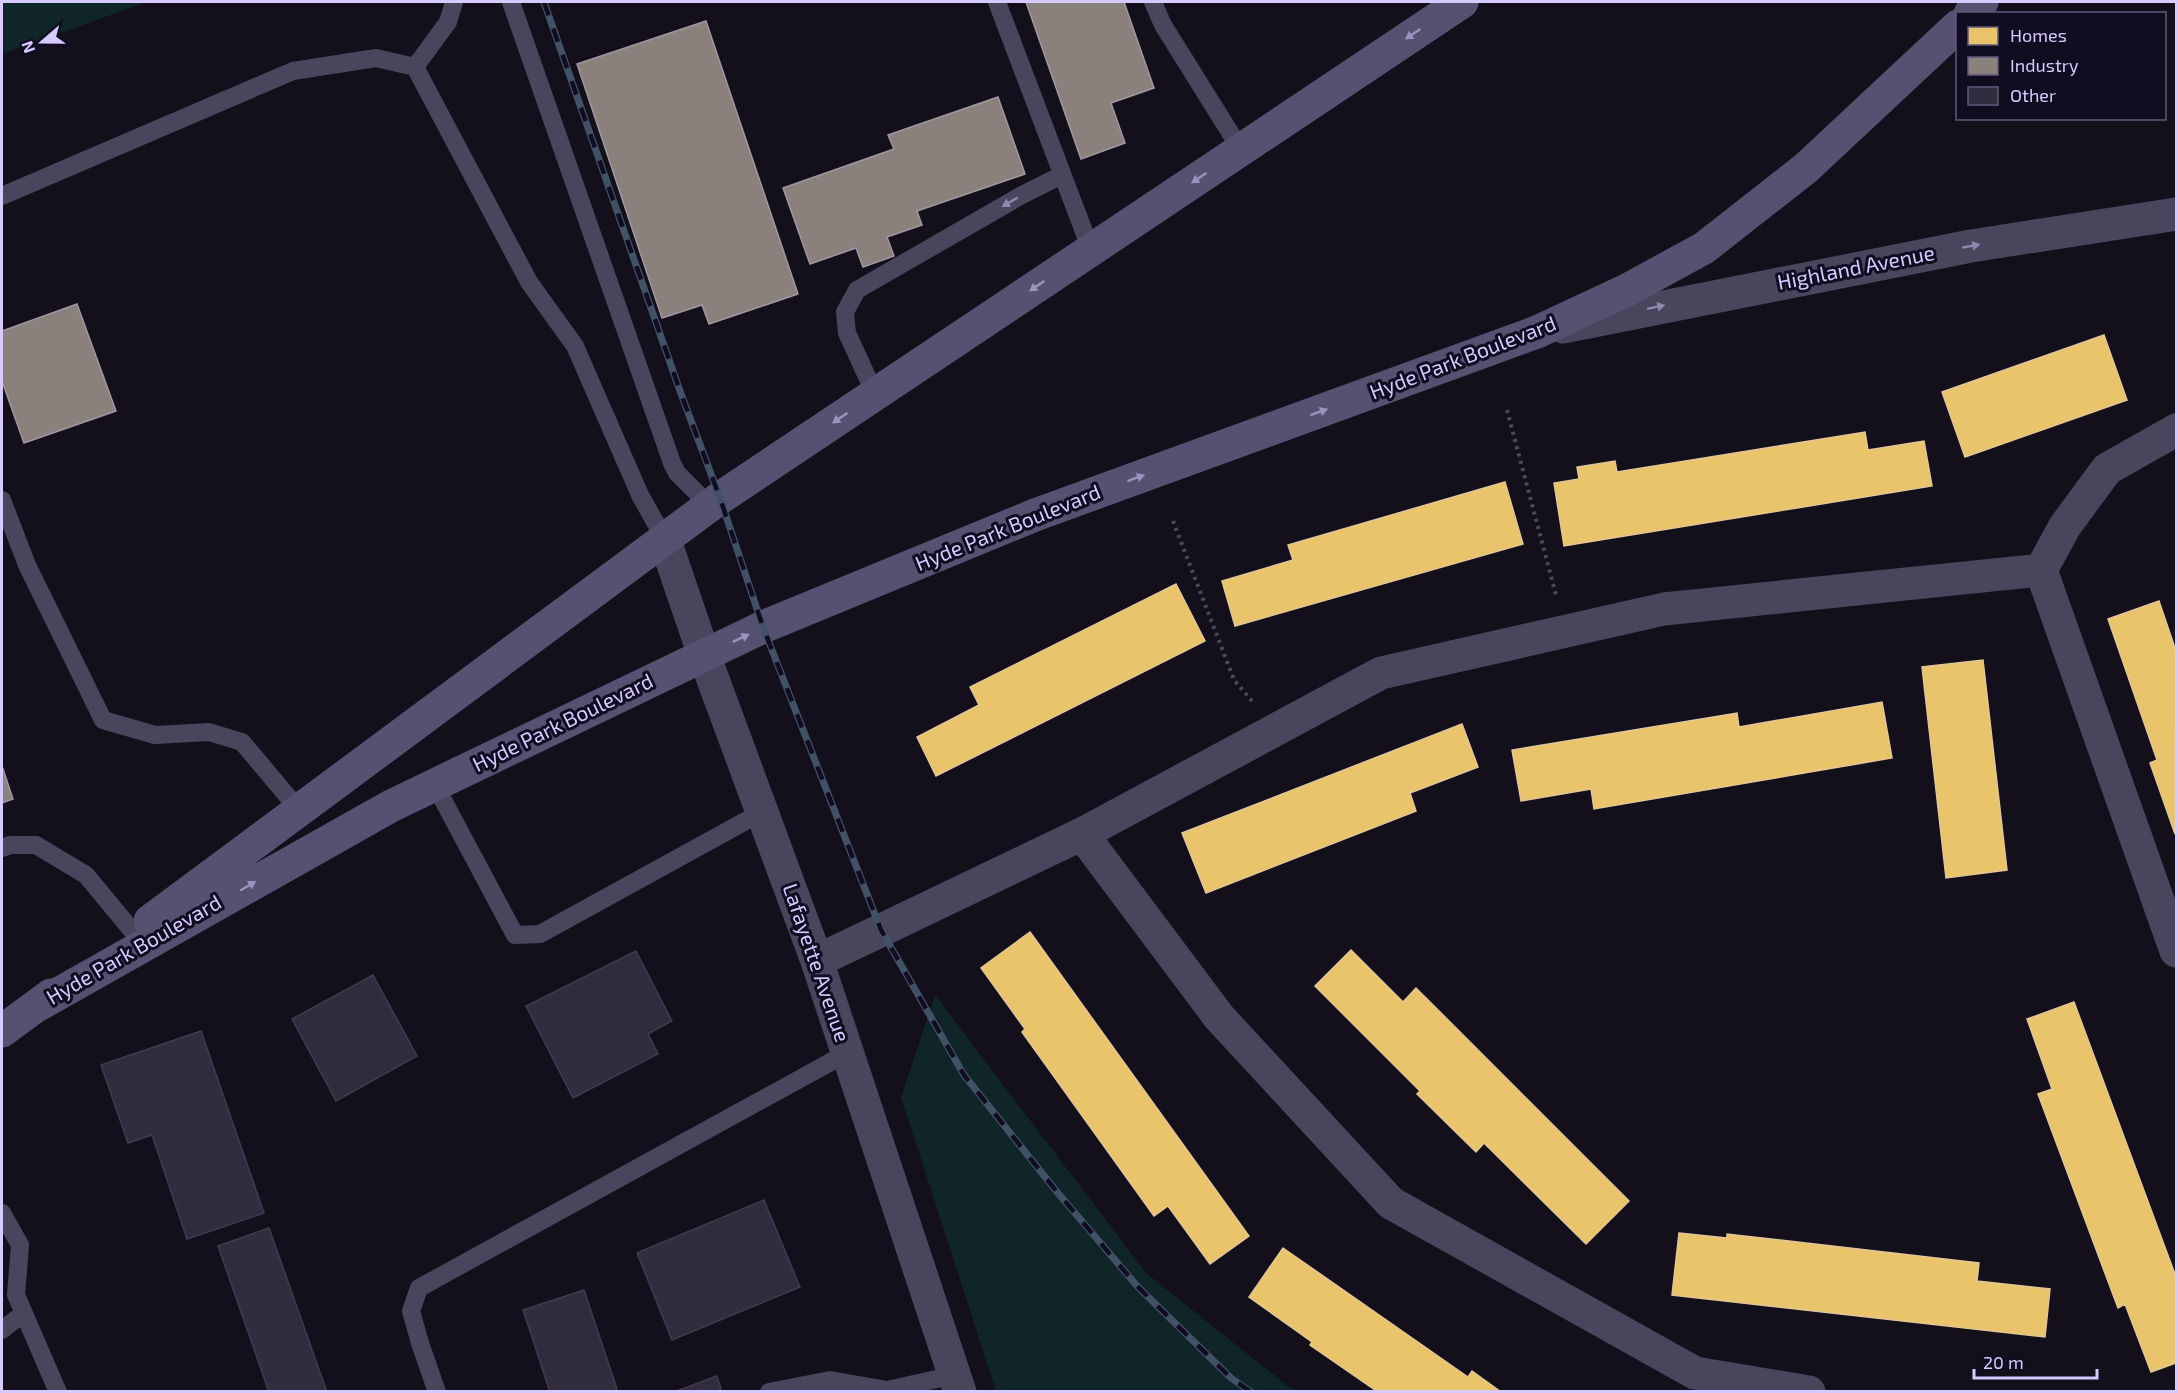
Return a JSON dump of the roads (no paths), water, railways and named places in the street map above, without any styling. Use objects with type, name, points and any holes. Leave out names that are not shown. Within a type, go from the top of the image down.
[{"type":"main road","name":"Hyde Park Boulevard","points":[[2,1031],[704,509],[1461,2]]},
{"type":"main road","name":"Hyde Park Boulevard","points":[[33,1008],[391,806],[764,627],[1035,515],[1537,332],[1627,290],[1704,248],[1806,168],[1956,28]]},
{"type":"street","points":[[1461,2],[1473,2]]},
{"type":"street","name":"Highland Avenue","points":[[1537,332],[1971,246],[2176,214]]},
{"type":"street","points":[[2176,430],[2107,469],[2065,526],[2041,570],[2176,951]]},
{"type":"street","name":"Lafayette Avenue","points":[[664,538],[704,655],[817,961],[958,1383]]},
{"type":"street","points":[[817,961],[1082,834],[1381,673],[1664,609],[2041,570]]},
{"type":"street","points":[[1082,834],[1219,1017],[1391,1203],[1695,1373],[1809,1392]]},
{"type":"lane","points":[[415,67],[448,21],[454,2]]},
{"type":"lane","points":[[511,2],[672,463],[677,473],[697,493],[704,509]]},
{"type":"lane","points":[[997,2],[1090,250]]},
{"type":"lane","points":[[1153,2],[1163,25],[1240,150]]},
{"type":"lane","points":[[2,196],[293,71],[376,58],[415,67],[530,282],[575,346],[640,495],[664,538]]},
{"type":"lane","points":[[875,394],[847,333],[845,312],[857,290],[1022,195],[1062,175]]},
{"type":"lane","points":[[2,500],[27,564],[103,720],[155,735],[209,732],[242,742],[299,810]]},
{"type":"lane","points":[[435,785],[515,934],[540,934],[762,812]]},
{"type":"lane","points":[[2,848],[10,845],[36,845],[86,875],[134,933]]},
{"type":"lane","points":[[438,1392],[420,1344],[411,1311],[419,1288],[847,1053]]},
{"type":"lane","points":[[2,1214],[20,1245],[16,1295],[58,1392]]},
{"type":"lane","points":[[2,1330],[24,1312]]},
{"type":"lane","points":[[769,1392],[831,1380],[887,1390],[958,1383]]},
{"type":"railway","points":[[544,2],[680,391],[720,498],[763,627],[881,930],[964,1075],[1057,1192],[1138,1287],[1231,1378],[1251,1392]]}]
